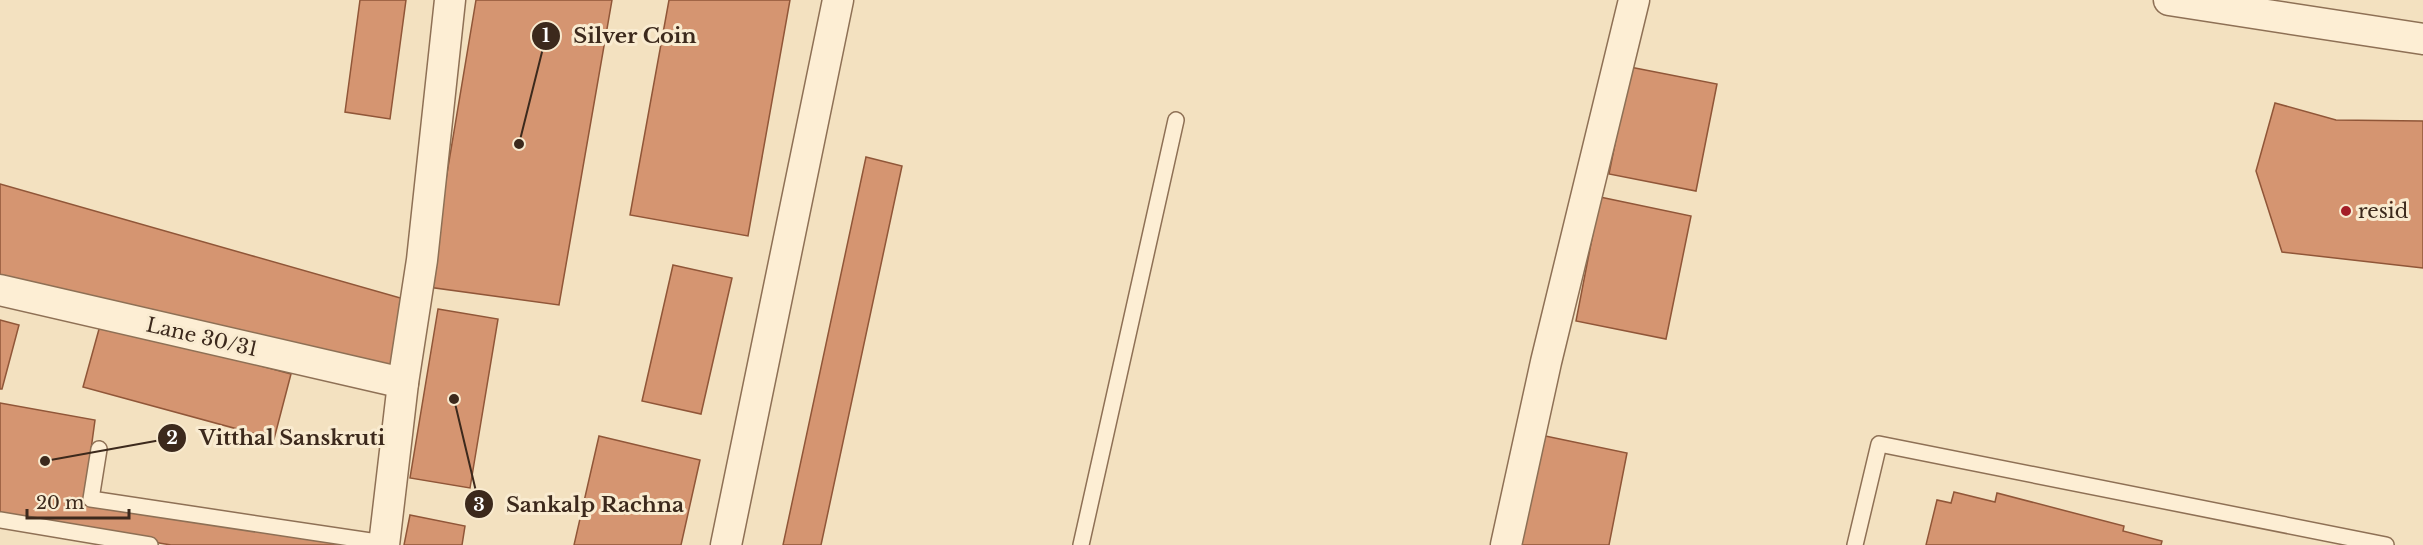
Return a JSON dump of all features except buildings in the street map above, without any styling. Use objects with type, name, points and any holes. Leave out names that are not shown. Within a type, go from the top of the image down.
[{"type":"street","points":[[384,544],[403,383],[422,260],[450,0]]},
{"type":"street","points":[[726,545],[838,0]]},
{"type":"street","points":[[1506,545],[1546,362],[1634,0]]},
{"type":"street","points":[[2169,0],[2423,39]]},
{"type":"street","name":"Lane 30/31","points":[[0,290],[403,383]]},
{"type":"lane","points":[[1081,545],[1176,120]]},
{"type":"lane","points":[[1855,545],[1880,444],[2386,545]]},
{"type":"lane","points":[[99,449],[91,499],[384,544]]},
{"type":"lane","points":[[0,520],[150,545]]},
{"type":"place","name":"Silver Coin","points":[[519,144]]},
{"type":"place","name":"resid","points":[[2346,211]]},
{"type":"place","name":"Sankalp Rachna","points":[[454,399]]},
{"type":"place","name":"Vitthal Sanskruti","points":[[45,461]]}]
